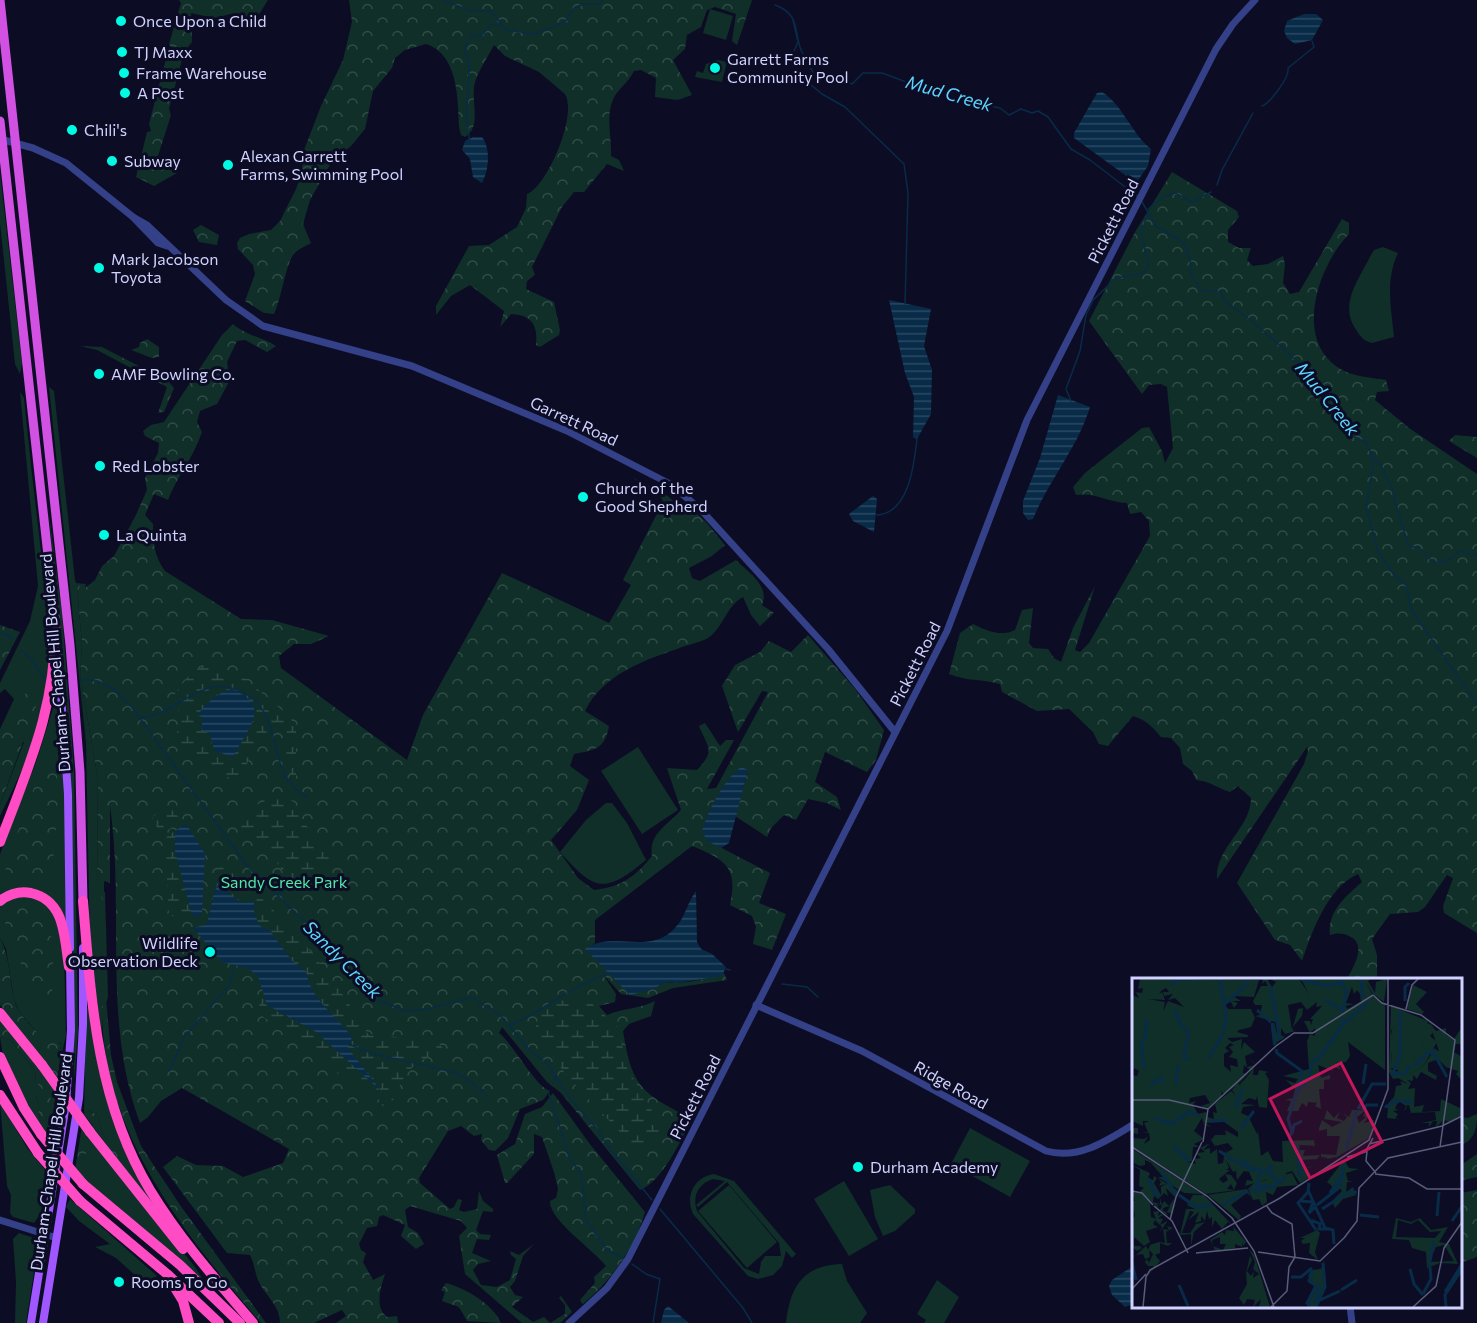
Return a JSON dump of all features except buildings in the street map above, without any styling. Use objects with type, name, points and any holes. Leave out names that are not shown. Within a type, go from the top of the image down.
[{"type":"highway","name":"Durham-Chapel Hill Boulevard","points":[[0,0],[76,708],[83,902]]},
{"type":"highway","name":"Durham-Chapel Hill Boulevard","points":[[0,121],[55,619]]},
{"type":"highway","points":[[20,297],[35,373],[42,380]]},
{"type":"highway","points":[[30,382],[36,386],[49,444]]},
{"type":"highway","points":[[0,842],[31,763],[51,692],[55,619]]},
{"type":"highway","points":[[0,828],[31,763]]},
{"type":"highway","points":[[0,901],[16,893],[28,893],[51,903],[63,925],[69,967]]},
{"type":"highway","points":[[83,902],[90,996],[102,1066],[129,1150],[167,1217],[252,1323]]},
{"type":"highway","points":[[2,1016],[42,1065],[90,1132],[166,1229],[252,1323]]},
{"type":"highway","points":[[0,1057],[40,1143]]},
{"type":"highway","points":[[0,1073],[40,1143],[82,1192],[188,1281],[230,1323]]},
{"type":"highway","points":[[0,1095],[112,1229],[174,1287],[183,1301],[189,1323]]},
{"type":"highway","points":[[82,1192],[180,1265],[240,1323]]},
{"type":"highway","points":[[112,1229],[168,1274],[219,1323]]},
{"type":"main road","name":"Durham-Chapel Hill Boulevard","points":[[31,1323],[66,1104],[70,1030],[68,785],[55,619]]},
{"type":"main road","name":"Durham-Chapel Hill Boulevard","points":[[43,1323],[81,1073],[83,902]]},
{"type":"street","name":"Pickett Road","points":[[569,1323],[607,1288],[624,1266],[956,611],[1027,420],[1216,49],[1233,24],[1255,0]]},
{"type":"street","name":"Garrett Road","points":[[1,140],[16,142],[66,164],[133,217],[158,243],[167,246],[231,305],[263,326],[412,366],[573,434],[672,485],[703,512],[828,649],[896,732]]},
{"type":"street","name":"Ridge Road","points":[[756,1005],[862,1050],[1046,1152],[1069,1153],[1094,1148],[1132,1125]]},
{"type":"street","points":[[0,1220],[57,1238]]},
{"type":"street","points":[[1350,1308],[1352,1323]]},
{"type":"green space","points":[[179,0],[268,0],[258,16],[244,24],[231,14],[214,18],[191,13],[192,42],[184,52],[169,109],[171,115],[158,156],[158,161],[174,166],[177,173],[154,186],[136,177],[147,132],[151,131],[149,124],[168,51],[172,49],[169,44],[181,3]]},
{"type":"green space","points":[[349,0],[752,0],[737,45],[732,41],[736,14],[715,7],[707,10],[701,27],[687,35],[685,49],[673,60],[692,95],[677,100],[655,97],[656,78],[641,70],[634,71],[616,94],[609,116],[611,156],[619,160],[624,171],[607,164],[584,192],[574,192],[562,207],[532,267],[535,275],[527,281],[526,289],[554,302],[560,330],[559,335],[540,347],[536,345],[535,327],[529,319],[511,314],[500,327],[504,311],[470,285],[451,296],[436,315],[436,306],[469,246],[489,245],[517,227],[526,208],[527,194],[535,189],[551,165],[564,133],[568,104],[565,94],[539,72],[505,56],[494,45],[475,83],[473,128],[465,137],[461,135],[459,127],[454,79],[445,57],[437,49],[426,44],[405,50],[395,58],[392,68],[373,91],[365,129],[351,146],[332,161],[310,200],[303,224],[311,243],[294,254],[291,259],[274,314],[264,313],[245,301],[255,274],[253,265],[238,249],[237,243],[240,238],[249,234],[271,230],[280,221],[297,187],[304,150],[321,106],[343,60],[352,22]]},
{"type":"green space","points":[[710,9],[733,16],[726,40],[703,33]]},
{"type":"green space","name":"Garrett Farms Community Pool","points":[[718,60],[727,62],[722,82],[695,77],[697,71],[703,73],[706,64]]},
{"type":"green space","points":[[1172,172],[1237,211],[1239,217],[1228,230],[1228,242],[1239,248],[1251,248],[1247,260],[1253,266],[1268,264],[1283,256],[1285,264],[1283,283],[1290,294],[1299,292],[1342,219],[1349,223],[1349,234],[1327,267],[1314,307],[1314,327],[1319,346],[1331,362],[1349,373],[1386,380],[1389,391],[1377,392],[1375,400],[1409,428],[1477,474],[1477,933],[1444,913],[1443,906],[1453,878],[1447,875],[1425,907],[1418,912],[1390,914],[1372,939],[1377,955],[1377,978],[1347,978],[1357,956],[1358,944],[1347,935],[1330,935],[1331,919],[1339,905],[1362,882],[1358,874],[1338,889],[1322,911],[1302,961],[1290,945],[1275,940],[1237,883],[1304,764],[1307,747],[1217,879],[1221,857],[1240,829],[1249,809],[1251,798],[1238,786],[1230,792],[1196,780],[1192,771],[1183,764],[1180,748],[1171,738],[1161,737],[1149,724],[1133,716],[1108,746],[1099,744],[1093,732],[1069,709],[1037,711],[1002,692],[1000,684],[949,674],[960,633],[973,624],[994,632],[1004,633],[1015,630],[1022,610],[1033,608],[1029,643],[1033,648],[1048,649],[1054,658],[1061,662],[1073,628],[1095,586],[1075,650],[1080,652],[1089,643],[1150,536],[1149,521],[1141,512],[1130,514],[1127,503],[1083,494],[1076,495],[1073,487],[1085,473],[1142,428],[1149,427],[1162,451],[1165,463],[1173,448],[1167,387],[1161,384],[1149,385],[1142,394],[1089,321],[1135,232]]},
{"type":"green space","points":[[0,173],[22,363],[20,374],[15,364],[0,223]]},
{"type":"green space","points":[[201,225],[219,235],[217,245],[199,242],[193,230]]},
{"type":"green space","points":[[1383,247],[1398,253],[1390,284],[1394,337],[1372,343],[1362,338],[1355,328],[1349,310],[1350,301],[1356,282],[1374,250]]},
{"type":"green space","name":"Sandy Creek Park","points":[[233,324],[276,346],[267,352],[245,340],[237,341],[227,362],[230,380],[217,404],[200,411],[197,422],[202,432],[195,450],[168,500],[154,494],[145,515],[153,524],[158,560],[165,571],[241,619],[272,620],[329,636],[311,644],[294,644],[279,656],[281,668],[407,760],[423,715],[502,573],[609,623],[631,585],[623,580],[663,502],[661,497],[633,478],[664,493],[677,504],[684,502],[706,522],[725,545],[712,556],[689,568],[692,578],[700,581],[736,560],[761,586],[764,598],[762,605],[774,613],[760,626],[751,615],[743,597],[733,605],[718,628],[708,638],[624,671],[601,688],[585,711],[609,726],[607,734],[598,747],[574,754],[570,766],[589,780],[577,810],[551,840],[578,878],[594,890],[627,880],[652,856],[656,836],[681,810],[667,768],[697,770],[703,763],[707,758],[708,749],[699,726],[705,723],[720,746],[726,740],[734,740],[707,789],[716,788],[768,692],[762,691],[738,732],[722,686],[735,665],[760,652],[769,641],[791,652],[808,635],[855,689],[884,730],[876,760],[867,772],[825,752],[815,782],[837,797],[841,810],[827,803],[808,799],[796,820],[784,815],[771,828],[767,837],[735,816],[748,771],[720,847],[770,873],[759,903],[786,914],[772,950],[753,944],[756,927],[752,916],[730,905],[732,882],[727,867],[713,856],[692,846],[595,920],[595,943],[586,949],[654,989],[665,982],[695,981],[724,973],[727,980],[673,988],[648,998],[621,994],[602,973],[616,994],[615,1002],[599,1006],[607,1015],[655,1001],[651,1016],[629,1024],[623,1031],[626,1050],[642,1087],[661,1102],[692,1119],[677,1149],[663,1170],[648,1186],[640,1190],[561,1093],[547,1082],[502,1027],[499,1033],[538,1082],[550,1091],[543,1100],[520,1109],[508,1138],[495,1151],[489,1150],[481,1140],[482,1134],[474,1136],[461,1126],[448,1131],[419,1178],[420,1183],[450,1209],[454,1207],[458,1199],[462,1200],[459,1210],[464,1212],[477,1209],[479,1191],[483,1201],[493,1209],[493,1212],[483,1211],[476,1230],[480,1234],[491,1235],[489,1240],[477,1239],[472,1253],[491,1261],[478,1264],[473,1270],[481,1285],[497,1287],[510,1280],[516,1259],[510,1251],[519,1255],[534,1244],[523,1256],[515,1281],[510,1287],[515,1295],[523,1297],[512,1307],[533,1322],[544,1317],[550,1323],[522,1323],[465,1274],[459,1236],[467,1228],[461,1221],[410,1206],[405,1210],[408,1227],[418,1233],[424,1244],[416,1249],[401,1236],[405,1225],[383,1215],[379,1217],[377,1226],[367,1228],[359,1244],[361,1250],[366,1253],[363,1262],[373,1280],[385,1274],[380,1297],[381,1308],[387,1317],[397,1316],[398,1323],[336,1323],[346,1316],[342,1310],[314,1323],[280,1323],[276,1308],[259,1282],[250,1255],[227,1253],[163,1167],[177,1156],[196,1165],[223,1166],[243,1177],[283,1163],[289,1149],[182,1088],[161,1101],[140,1123],[128,1084],[121,1045],[116,966],[116,886],[110,806],[110,883],[104,881],[104,985],[103,902],[97,885],[98,779],[80,676],[82,643],[77,589],[79,586],[85,588],[95,580],[102,566],[114,556],[147,490],[145,478],[158,453],[159,443],[145,436],[143,431],[151,425],[164,422],[222,335]]},
{"type":"green space","points":[[147,339],[159,347],[159,357],[152,358],[131,350],[139,347],[140,343]]},
{"type":"green space","points":[[80,346],[102,347],[168,381],[174,388],[164,412],[158,413],[167,387],[97,350]]},
{"type":"green space","points":[[49,387],[54,391],[75,580],[76,583],[86,584],[85,588],[77,589],[82,643],[80,676],[98,779],[97,885],[101,892],[105,892],[108,996],[107,1001],[102,1001],[102,1037],[90,947],[86,743]]},
{"type":"green space","points":[[20,392],[24,398],[49,646],[47,683],[36,732],[20,775],[0,816],[0,805],[24,742],[0,739],[0,729],[14,699],[5,689],[0,693],[0,683],[30,621],[38,586]]},
{"type":"green space","points":[[1455,435],[1477,437],[1477,458],[1449,441]]},
{"type":"green space","points":[[48,507],[62,613],[74,769],[78,1032],[74,1080],[71,781],[65,677]]},
{"type":"green space","points":[[0,625],[20,632],[0,670]]},
{"type":"green space","points":[[206,664],[242,676],[290,717],[296,730],[296,782],[285,765],[284,747],[287,733],[281,724],[274,723],[268,728],[248,762],[242,779],[224,775],[195,752],[178,744],[175,739],[181,719],[177,708],[168,703],[190,674]]},
{"type":"green space","points":[[34,688],[40,694],[38,701],[0,805],[0,739],[25,694]]},
{"type":"green space","points":[[57,696],[64,768],[67,918],[63,919],[46,897],[0,897],[0,854],[36,762]]},
{"type":"green space","points":[[638,747],[678,810],[642,834],[601,771]]},
{"type":"green space","points":[[51,754],[54,756],[58,795],[53,862],[48,880],[10,877],[5,872],[8,858],[41,769]]},
{"type":"green space","points":[[282,797],[294,802],[297,813],[333,861],[303,882],[296,883],[285,875],[266,846],[240,829],[239,818],[249,810],[264,801]]},
{"type":"green space","points":[[606,803],[612,803],[627,823],[646,860],[620,879],[601,884],[582,875],[560,852],[586,820]]},
{"type":"green space","points":[[165,808],[172,810],[183,822],[160,834],[152,817]]},
{"type":"green space","points":[[175,831],[192,915],[197,916],[186,920],[169,915],[165,838]]},
{"type":"green space","points":[[223,866],[265,902],[303,942],[338,987],[368,1034],[437,1042],[443,1048],[411,1069],[398,1088],[390,1109],[384,1108],[377,1097],[339,1075],[308,1045],[263,1017],[257,997],[261,995],[267,1006],[316,1032],[380,1089],[344,1044],[290,958],[270,931],[252,922],[238,904],[215,888],[219,867]]},
{"type":"green space","points":[[32,896],[52,908],[64,950],[66,1035],[59,1066],[61,1043],[45,1041],[20,1013],[14,1000],[6,949],[0,938],[0,905],[8,899]]},
{"type":"green space","points":[[20,905],[30,905],[49,920],[53,951],[52,996],[36,987],[29,978],[5,926],[9,914]]},
{"type":"green space","points":[[0,938],[6,953],[16,1005],[26,1021],[45,1040],[54,1039],[61,1044],[58,1078],[0,1005]]},
{"type":"green space","points":[[106,998],[111,1055],[117,1082],[141,1146],[180,1205],[266,1323],[261,1323],[202,1252],[151,1176],[130,1135],[114,1092],[105,1048],[102,1001]]},
{"type":"green space","points":[[577,1000],[591,1003],[619,1028],[626,1066],[661,1126],[668,1133],[665,1139],[632,1145],[567,1076],[534,1031],[543,1008],[555,1001]]},
{"type":"green space","points":[[86,1008],[89,1008],[99,1063],[113,1116],[134,1166],[162,1214],[159,1215],[92,1128],[92,1125],[122,1165],[103,1134],[97,1114],[88,1111],[84,1114]]},
{"type":"green space","points":[[0,1020],[56,1090],[54,1095],[42,1089],[36,1082],[35,1070],[10,1040],[0,1037]]},
{"type":"green space","points":[[0,1037],[10,1040],[35,1070],[36,1082],[56,1090],[55,1116],[50,1141],[36,1093],[42,1131],[4,1062]]},
{"type":"green space","points":[[41,1091],[51,1099],[50,1135],[47,1137],[41,1127],[36,1092]]},
{"type":"green space","points":[[553,1093],[589,1143],[645,1212],[629,1250],[613,1274],[583,1304],[580,1300],[595,1283],[594,1277],[606,1266],[556,1217],[552,1209],[550,1201],[556,1198],[558,1189],[542,1137],[534,1134],[534,1154],[507,1183],[505,1183],[497,1155],[515,1144],[525,1114],[542,1107]]},
{"type":"green space","points":[[0,1103],[28,1149],[46,1171],[41,1213],[34,1223],[13,1217],[10,1213],[11,1195],[7,1186]]},
{"type":"green space","points":[[88,1111],[97,1114],[103,1134],[123,1163],[122,1165],[84,1114]]},
{"type":"green space","points":[[1477,1114],[1474,1132],[1469,1140],[1462,1145],[1462,1117],[1468,1118]]},
{"type":"green space","points":[[82,1126],[91,1138],[92,1146],[88,1148],[84,1160],[88,1169],[84,1180],[75,1170]]},
{"type":"green space","points":[[970,1128],[1030,1161],[1010,1197],[951,1164]]},
{"type":"green space","points":[[91,1137],[204,1281],[84,1180],[84,1160]]},
{"type":"green space","points":[[1477,1154],[1477,1177],[1463,1180],[1462,1164]]},
{"type":"green space","points":[[714,1174],[734,1181],[796,1254],[792,1258],[786,1251],[782,1266],[773,1275],[758,1279],[748,1276],[693,1214],[690,1201],[693,1188],[696,1183]],"holes":[[[713,1179],[725,1181],[696,1205],[698,1207],[727,1182],[779,1243],[781,1256],[765,1256],[761,1262],[759,1274],[744,1268],[697,1211],[695,1200],[700,1187]]]},
{"type":"green space","points":[[844,1181],[878,1239],[849,1256],[814,1199]]},
{"type":"green space","points":[[729,1185],[777,1242],[747,1268],[698,1211]]},
{"type":"green space","points":[[890,1185],[915,1209],[915,1213],[895,1231],[883,1236],[875,1217],[870,1190]]},
{"type":"green space","points":[[1477,1190],[1477,1257],[1462,1263],[1462,1193]]},
{"type":"green space","points":[[70,1199],[157,1276],[150,1283],[145,1284],[116,1258],[95,1247],[110,1244],[79,1221],[66,1207]]},
{"type":"green space","points":[[19,1233],[34,1238],[38,1246],[26,1323],[15,1323],[16,1282],[13,1239]]},
{"type":"green space","points":[[842,1264],[847,1281],[867,1313],[860,1323],[786,1323],[791,1299],[801,1280],[817,1269]]},
{"type":"green space","points":[[937,1280],[959,1297],[944,1323],[924,1323],[926,1320],[917,1314]]},
{"type":"green space","points":[[446,1283],[485,1303],[501,1323],[467,1321],[457,1306],[442,1301],[445,1292],[441,1290]]},
{"type":"green space","points":[[561,1296],[572,1312],[560,1323],[550,1323],[565,1314],[565,1305],[559,1298]]},
{"type":"water","points":[[1304,14],[1316,14],[1323,20],[1312,40],[1295,44],[1287,38],[1284,31],[1287,21]]},
{"type":"water","points":[[1102,92],[1116,104],[1151,149],[1148,166],[1136,183],[1074,138],[1074,133],[1097,93]]},
{"type":"water","points":[[473,137],[482,137],[487,147],[487,166],[482,183],[473,177],[470,159],[462,150],[465,141]]},
{"type":"water","points":[[889,300],[931,309],[924,346],[932,370],[931,414],[917,439],[913,437],[914,397],[905,373]]},
{"type":"water","points":[[1058,395],[1090,407],[1071,450],[1033,519],[1028,520],[1023,513],[1023,501],[1040,458]]},
{"type":"water","points":[[873,496],[877,499],[874,532],[853,521],[849,514]]},
{"type":"water","points":[[232,689],[252,703],[254,711],[249,729],[233,758],[214,750],[210,734],[201,729],[203,718],[198,715],[212,699]]},
{"type":"water","points":[[741,767],[748,770],[729,843],[721,848],[707,841],[702,831],[717,796]]},
{"type":"water","points":[[186,824],[205,854],[202,913],[197,917],[192,915],[175,851],[175,831]]},
{"type":"water","points":[[223,874],[227,892],[242,903],[254,901],[254,913],[260,926],[270,931],[293,962],[306,971],[308,981],[318,998],[352,1037],[348,1048],[382,1092],[316,1032],[267,1005],[258,976],[249,969],[222,962],[193,928],[207,924],[214,893]]},
{"type":"water","points":[[696,891],[697,942],[701,949],[712,954],[726,967],[722,976],[677,983],[665,982],[654,989],[630,995],[585,949],[607,942],[642,942],[665,936],[678,924]]},
{"type":"water","points":[[1132,1267],[1132,1304],[1125,1307],[1112,1295],[1109,1286],[1112,1280]]},
{"type":"water","points":[[668,1306],[689,1323],[661,1323],[664,1310]]},
{"type":"waterway","name":"Mud Creek","points":[[444,0],[469,11],[491,11],[506,30],[535,34],[565,22],[574,8],[583,4],[600,4],[602,0]]},
{"type":"waterway","name":"Mud Creek","points":[[775,5],[792,17],[801,51],[816,77],[831,75],[852,84],[863,73],[882,73],[909,83],[938,87],[958,93],[968,101],[1000,108],[1009,115],[1021,109],[1032,113],[1038,111],[1048,117],[1071,149],[1090,160],[1137,196]]},
{"type":"waterway","points":[[793,20],[798,42],[791,58],[799,75],[822,94],[845,107],[904,164],[908,193],[905,304]]},
{"type":"waterway","points":[[470,141],[467,113],[469,67],[464,49],[472,35],[481,36],[491,25],[499,25]]},
{"type":"waterway","points":[[1262,106],[1279,89],[1288,68],[1314,47],[1312,41]]},
{"type":"waterway","points":[[1217,185],[1222,170],[1253,113]]},
{"type":"waterway","points":[[1148,209],[1163,197],[1175,193],[1192,202],[1211,192]]},
{"type":"waterway","name":"Mud Creek","points":[[1142,202],[1156,226],[1184,243],[1191,264],[1190,271],[1200,290],[1221,292],[1224,300],[1286,351],[1306,373],[1309,380],[1322,389],[1328,403],[1341,417],[1354,437],[1366,442],[1371,453],[1373,469],[1366,505],[1378,552],[1395,576],[1406,585],[1412,611],[1477,704]]},
{"type":"waterway","points":[[1071,401],[1066,389],[1080,351],[1086,315],[1093,300],[1116,278],[1143,273],[1149,265],[1141,234],[1148,213]]},
{"type":"waterway","points":[[877,515],[888,512],[903,497],[914,462],[917,439]]},
{"type":"waterway","points":[[1371,453],[1382,467],[1391,486],[1408,546],[1419,548],[1435,564],[1439,560],[1445,563],[1460,551],[1477,555]]},
{"type":"waterway","name":"Sandy Creek","points":[[0,633],[9,636],[12,640]]},
{"type":"waterway","name":"Sandy Creek","points":[[22,651],[32,660],[46,681]]},
{"type":"waterway","name":"Sandy Creek","points":[[82,681],[103,683],[131,706],[248,867],[325,941],[347,968],[380,1000],[404,1011],[424,1010],[472,997],[502,1017],[528,1048],[548,1065],[572,1101],[598,1130],[606,1144],[652,1200]]},
{"type":"waterway","points":[[139,718],[164,711],[211,687],[238,690],[254,699],[264,712],[284,774],[294,787],[308,798]]},
{"type":"waterway","points":[[279,895],[292,880]]},
{"type":"waterway","points":[[169,1071],[185,1036],[229,985],[235,965]]},
{"type":"waterway","points":[[726,969],[730,970]]},
{"type":"waterway","points":[[511,1025],[583,984],[609,973]]},
{"type":"waterway","points":[[782,984],[807,987],[818,997]]},
{"type":"waterway","points":[[348,1042],[366,1051],[458,1074],[487,1096]]},
{"type":"waterway","name":"Sandy Creek","points":[[553,1084],[555,1076]]},
{"type":"waterway","points":[[549,1094],[570,1159],[581,1173],[586,1220],[606,1249],[624,1259]]},
{"type":"waterway","name":"Sandy Creek","points":[[660,1209],[743,1308],[752,1323]]},
{"type":"waterway","points":[[632,1264],[646,1274],[660,1279],[653,1323]]},
{"type":"place","name":"Once Upon a Child","points":[[121,21]]},
{"type":"place","name":"TJ Maxx","points":[[122,52]]},
{"type":"place","name":"Garrett Farms Community Pool","points":[[715,68]]},
{"type":"place","name":"Frame Warehouse","points":[[124,73]]},
{"type":"place","name":"A Post","points":[[125,93]]},
{"type":"place","name":"Chili's","points":[[72,130]]},
{"type":"place","name":"Subway","points":[[112,161]]},
{"type":"place","name":"Alexan Garrett Farms, Swimming Pool","points":[[228,165]]},
{"type":"place","name":"Mark Jacobson Toyota","points":[[99,268]]},
{"type":"place","name":"AMF Bowling Co.","points":[[99,374]]},
{"type":"place","name":"Red Lobster","points":[[100,466]]},
{"type":"place","name":"Church of the Good Shepherd","points":[[583,497]]},
{"type":"place","name":"La Quinta","points":[[104,535]]},
{"type":"place","name":"Wildlife Observation Deck","points":[[210,952]]},
{"type":"place","name":"Durham Academy","points":[[858,1167]]},
{"type":"place","name":"Rooms To Go","points":[[119,1282]]}]
